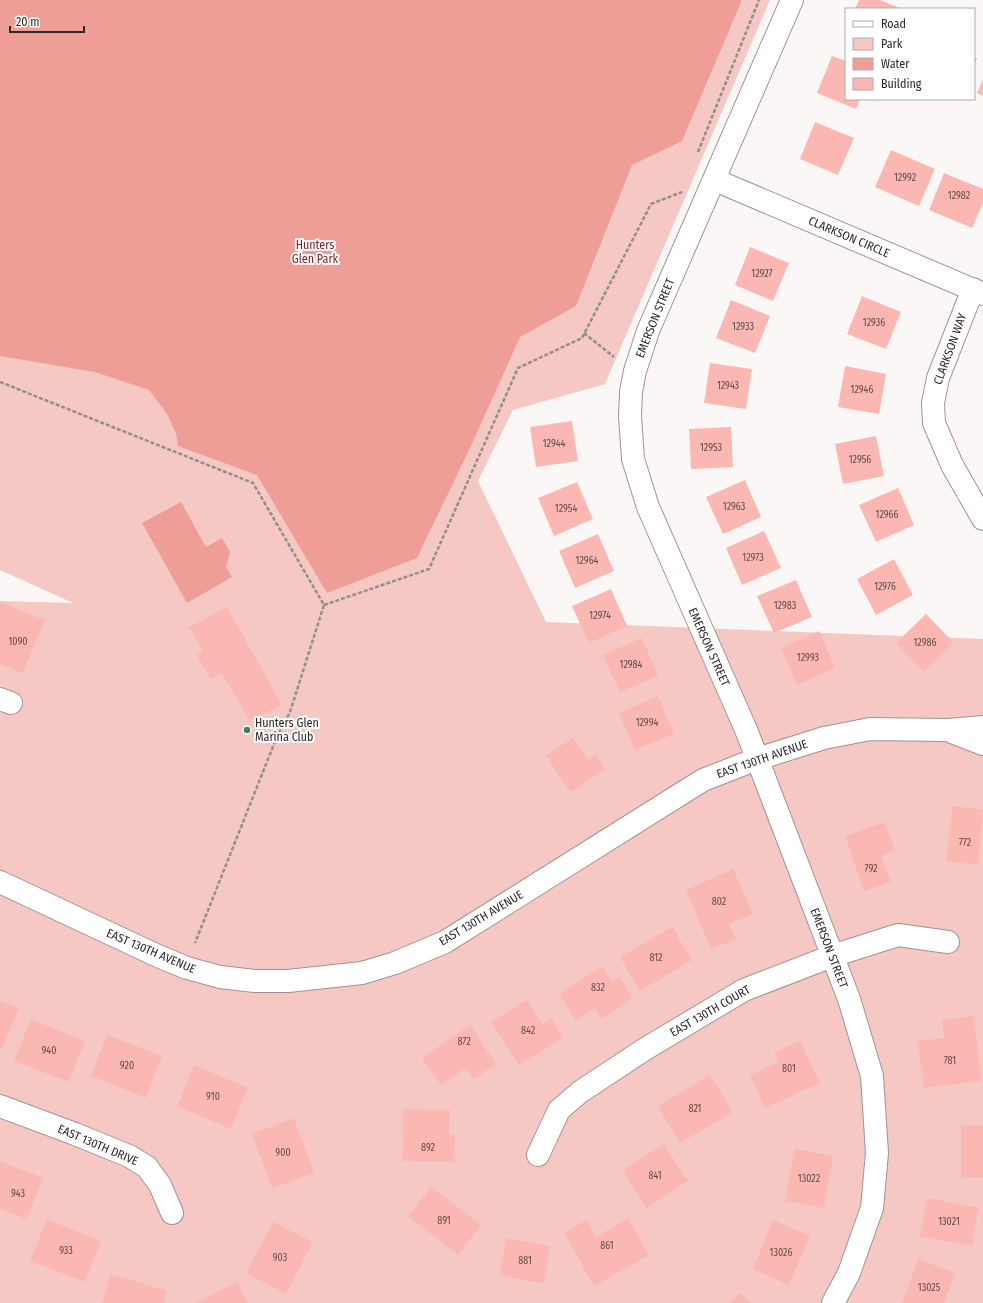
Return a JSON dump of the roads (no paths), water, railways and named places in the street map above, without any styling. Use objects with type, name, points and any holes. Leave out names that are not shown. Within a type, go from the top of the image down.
[{"type":"street","name":"EMERSON STREET","points":[[792,0],[648,331],[635,371],[630,416],[633,459],[648,507],[757,759],[854,1014],[872,1076],[877,1153],[872,1208],[849,1273],[833,1303]]},
{"type":"street","name":"CLARKSON CIRCLE","points":[[715,180],[978,292]]},
{"type":"street","name":"CLARKSON WAY","points":[[978,292],[938,378],[933,403],[934,423],[952,465],[983,519]]},
{"type":"street","name":"EAST 130TH AVENUE","points":[[0,882],[186,968],[220,976],[255,981],[288,981],[362,973],[395,963],[445,942],[703,780],[757,759],[824,738],[870,730],[948,730],[983,727]]},
{"type":"street","name":"EAST 130TH AVENUE","points":[[948,730],[983,744]]},
{"type":"street","name":"EAST 130TH COURT","points":[[538,1155],[559,1110],[580,1092],[645,1049],[744,990],[832,956],[898,935],[948,942]]},
{"type":"street","name":"EAST 130TH DRIVE","points":[[0,1106],[129,1156],[147,1167],[160,1185],[172,1213]]},
{"type":"water","name":"Hunters Glen Park","points":[[0,0],[742,0],[682,141],[632,165],[576,306],[520,337],[470,448],[417,558],[327,593],[257,475],[178,446],[176,433],[167,414],[149,390],[95,372],[0,356]]},
{"type":"water","points":[[181,502],[206,547],[222,538],[230,552],[226,567],[232,577],[187,603],[142,523]]},
{"type":"place","name":"Hunters Glen Marina Club","points":[[247,730]]}]
